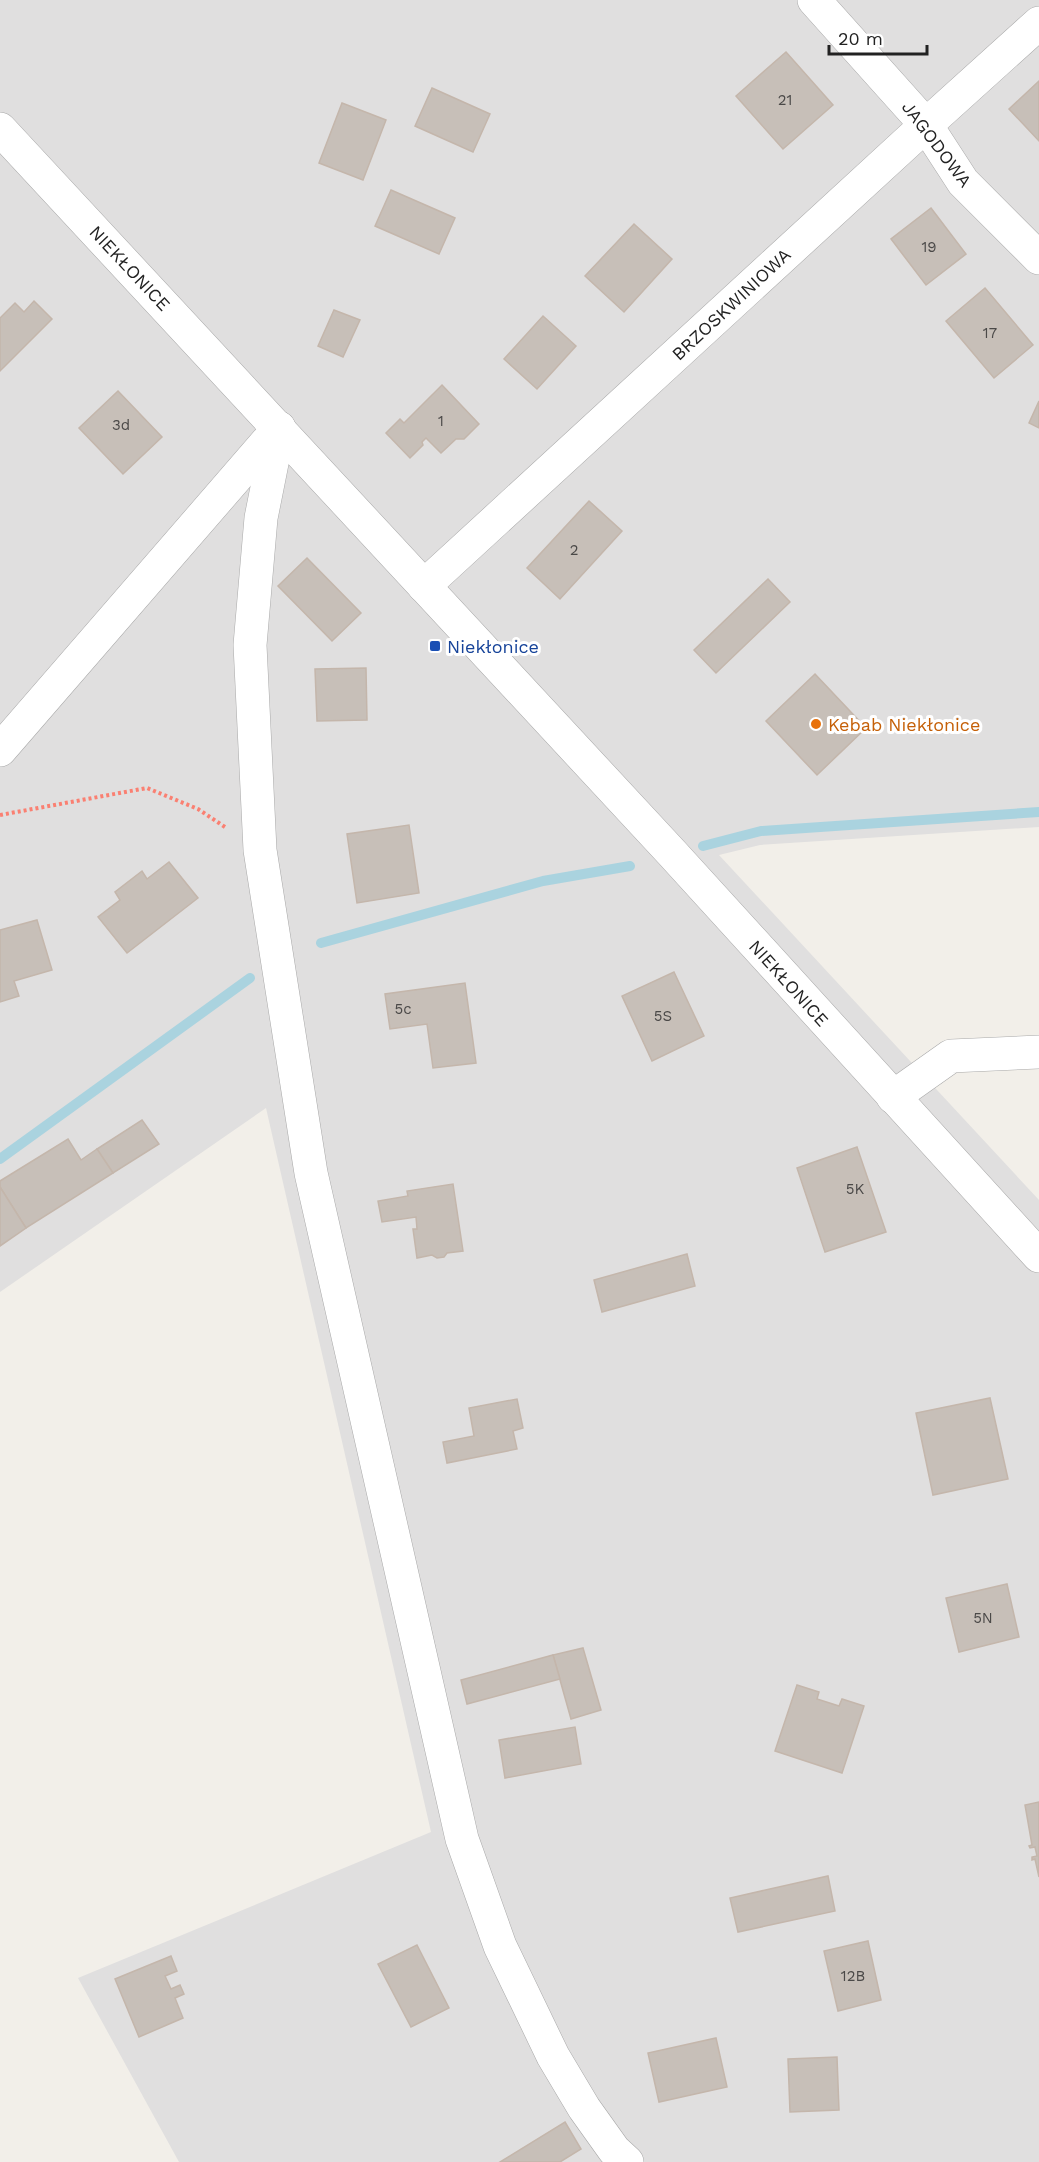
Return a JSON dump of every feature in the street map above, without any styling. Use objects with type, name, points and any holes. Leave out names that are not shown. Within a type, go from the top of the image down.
[{"type":"street","name":"JAGODOWA","points":[[814,0],[926,125],[963,182],[1039,258]]},
{"type":"street","name":"BRZOSKWINIOWA","points":[[424,586],[1039,24]]},
{"type":"street","name":"NIEKŁONICE","points":[[0,129],[672,853],[1039,1256]]},
{"type":"street","points":[[0,750],[279,428]]},
{"type":"street","points":[[279,428],[261,518],[250,645],[260,850],[310,1173],[462,1839],[500,1946],[553,2056],[584,2108],[614,2150],[627,2162]]},
{"type":"street","points":[[893,1097],[951,1056],[1039,1052]]},
{"type":"path","points":[[0,815],[147,788],[198,809],[260,850]]},
{"type":"shaded area","points":[[0,0],[1039,0],[1039,827],[760,845],[719,855],[1039,1200],[1039,2162],[179,2162],[78,1978],[431,1832],[266,1108],[0,1292]]},
{"type":"building","points":[[786,52],[833,105],[783,149],[736,96]]},
{"type":"building","points":[[1039,81],[1039,141],[1009,109]]},
{"type":"building","points":[[432,88],[490,114],[473,152],[415,126]]},
{"type":"building","points":[[342,103],[386,120],[363,180],[319,163]]},
{"type":"building","points":[[391,190],[455,218],[439,254],[375,226]]},
{"type":"building","points":[[931,208],[966,254],[926,285],[891,239]]},
{"type":"building","points":[[634,224],[672,259],[624,312],[585,276]]},
{"type":"building","points":[[985,288],[1033,345],[994,378],[946,321]]},
{"type":"building","points":[[34,301],[52,319],[0,371],[0,318],[15,303],[24,312]]},
{"type":"building","points":[[334,310],[360,320],[343,357],[318,346]]},
{"type":"building","points":[[543,316],[576,346],[537,389],[504,359]]},
{"type":"building","points":[[442,385],[479,424],[464,439],[456,439],[441,453],[426,438],[422,442],[423,445],[410,458],[386,433],[400,419],[404,423]]},
{"type":"building","points":[[118,391],[162,437],[123,474],[79,428]]},
{"type":"building","points":[[1039,401],[1039,428],[1029,423]]},
{"type":"building","points":[[589,501],[622,531],[560,599],[527,568]]},
{"type":"building","points":[[307,558],[361,613],[332,641],[278,586]]},
{"type":"building","points":[[768,579],[790,602],[716,673],[694,650]]},
{"type":"building","points":[[366,668],[367,720],[317,721],[315,669]]},
{"type":"building","name":"Kebab Niekłonice","points":[[815,674],[866,728],[817,775],[766,721]]},
{"type":"building","points":[[409,825],[419,893],[357,903],[347,834]]},
{"type":"building","points":[[169,862],[198,898],[127,953],[98,917],[120,900],[115,892],[142,871],[147,879]]},
{"type":"building","points":[[37,920],[52,970],[14,981],[19,996],[0,1002],[0,930]]},
{"type":"building","points":[[674,972],[704,1036],[652,1061],[622,996]]},
{"type":"building","points":[[465,983],[476,1063],[433,1068],[427,1024],[390,1029],[385,994]]},
{"type":"building","points":[[142,1120],[159,1144],[113,1173],[97,1149]]},
{"type":"building","points":[[68,1139],[81,1160],[97,1149],[113,1173],[26,1228],[0,1187],[0,1181]]},
{"type":"building","points":[[857,1147],[886,1232],[825,1252],[797,1168]]},
{"type":"building","points":[[453,1184],[463,1251],[447,1253],[444,1257],[437,1258],[432,1255],[417,1258],[413,1229],[417,1229],[416,1217],[382,1222],[378,1201],[408,1196],[407,1191]]},
{"type":"building","points":[[0,1187],[26,1228],[0,1246]]},
{"type":"building","points":[[687,1254],[695,1286],[602,1312],[594,1280]]},
{"type":"building","points":[[990,1398],[1008,1479],[933,1495],[916,1413]]},
{"type":"building","points":[[517,1399],[523,1428],[513,1431],[517,1449],[447,1463],[443,1442],[474,1436],[469,1408]]},
{"type":"building","points":[[1007,1584],[1019,1637],[959,1652],[946,1598]]},
{"type":"building","points":[[583,1648],[601,1710],[571,1719],[553,1655]]},
{"type":"building","points":[[553,1655],[560,1679],[467,1704],[461,1680]]},
{"type":"building","points":[[797,1685],[819,1692],[817,1699],[839,1706],[842,1699],[864,1706],[842,1773],[775,1751]]},
{"type":"building","points":[[575,1727],[581,1764],[505,1778],[499,1740]]},
{"type":"building","points":[[1039,1802],[1039,1877],[1035,1859],[1032,1860],[1032,1857],[1037,1856],[1035,1847],[1030,1848],[1029,1846],[1032,1845],[1025,1805]]},
{"type":"building","points":[[828,1876],[835,1911],[738,1932],[730,1898]]},
{"type":"building","points":[[868,1941],[881,2000],[838,2011],[824,1951]]},
{"type":"building","points":[[417,1945],[449,2008],[411,2027],[378,1964]]},
{"type":"building","points":[[171,1956],[177,1971],[165,1976],[171,1989],[180,1985],[184,1994],[175,1998],[183,2018],[139,2037],[115,1979]]},
{"type":"building","points":[[716,2038],[727,2087],[659,2102],[648,2053]]},
{"type":"building","points":[[837,2057],[839,2110],[790,2112],[788,2059]]},
{"type":"building","points":[[565,2122],[581,2149],[560,2162],[500,2162]]},
{"type":"waterway","points":[[703,846],[761,831],[1039,812]]},
{"type":"waterway","points":[[321,943],[543,881],[630,866]]},
{"type":"waterway","points":[[0,1159],[250,978]]},
{"type":"place","name":"Niekłonice","points":[[435,646]]},
{"type":"place","name":"Kebab Niekłonice","points":[[816,724]]}]
